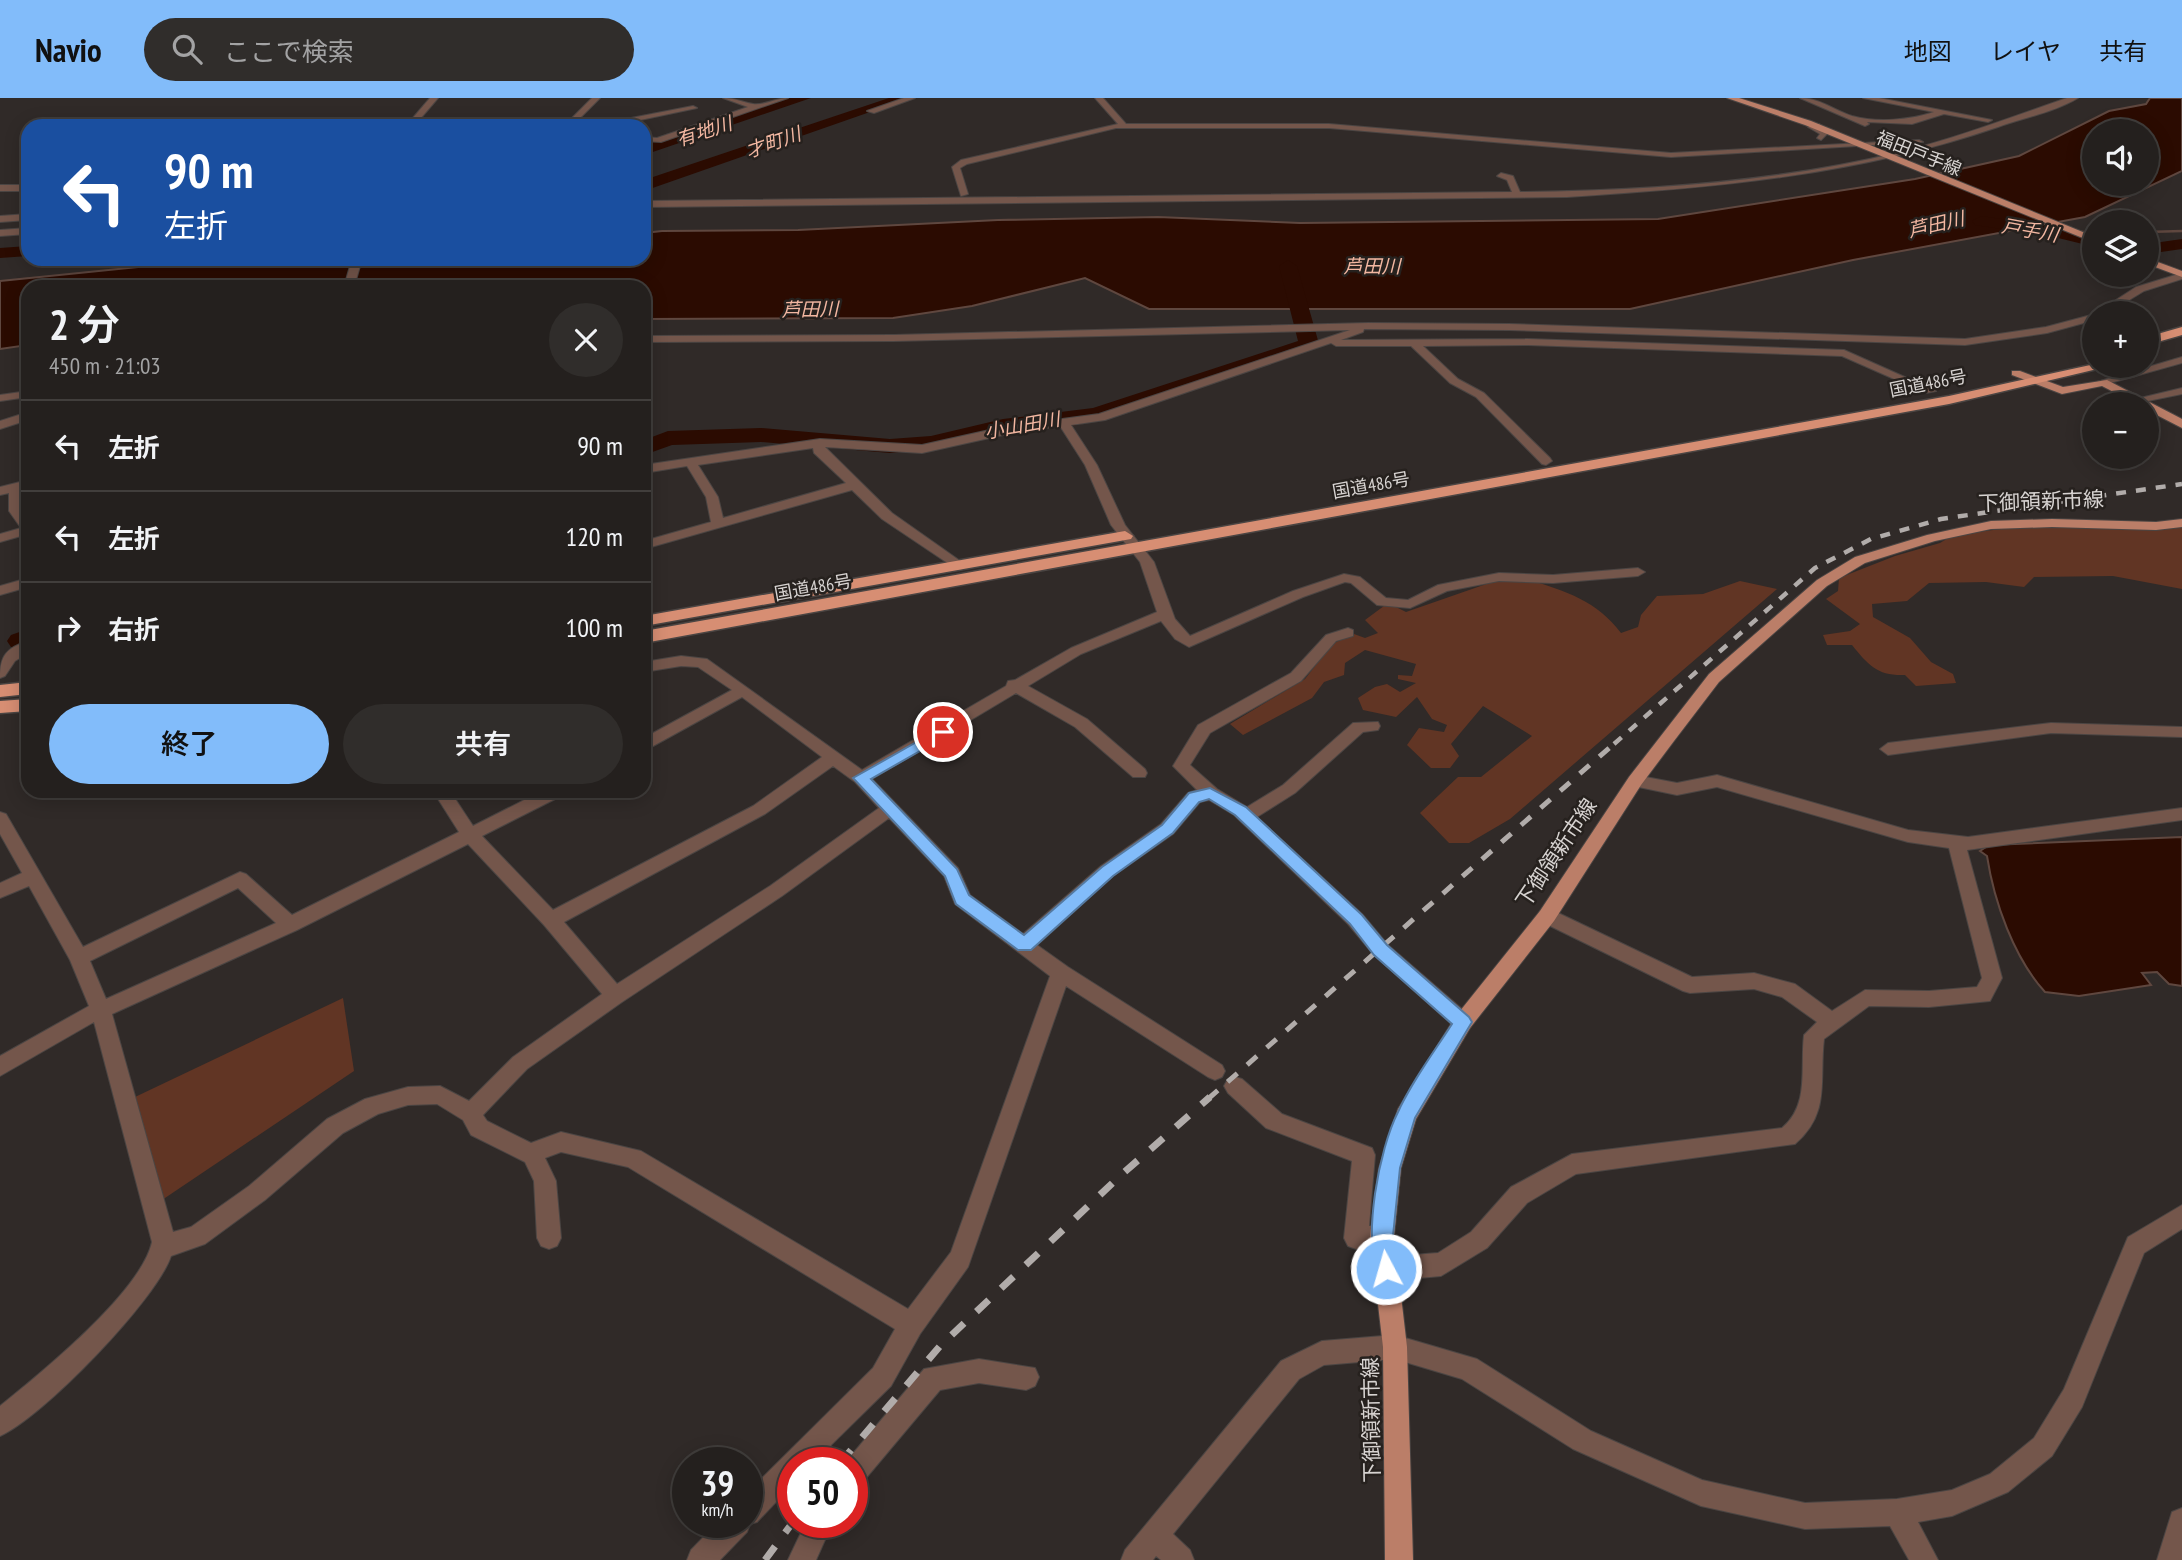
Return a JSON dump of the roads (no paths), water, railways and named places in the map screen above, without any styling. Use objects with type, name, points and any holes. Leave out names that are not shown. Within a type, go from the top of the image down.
[{"type":"highway","points":[[2159,338],[2182,331]]},
{"type":"highway","points":[[2159,352],[2182,345]]},
{"type":"highway","name":"国道486号","points":[[651,620],[1930,391],[2082,357]]},
{"type":"highway","name":"国道486号","points":[[651,636],[2035,383],[2082,377]]},
{"type":"highway","points":[[0,691],[21,689]]},
{"type":"highway","points":[[0,707],[21,706]]},
{"type":"main road","name":"福田戸手線","points":[[1731,98],[1816,126],[1856,145],[2082,235]]},
{"type":"main road","points":[[2159,265],[2182,275]]},
{"type":"main road","points":[[2016,373],[2035,383]]},
{"type":"main road","points":[[2109,378],[2128,392]]},
{"type":"main road","points":[[2159,412],[2182,424]]},
{"type":"main road","name":"下御領新市線","points":[[1399,1560],[1395,1347],[1382,1236],[1390,1168],[1406,1115],[1463,1022],[1547,916],[1635,781],[1714,678],[1822,583],[1860,559],[1932,538],[1991,525],[2052,523],[2156,526],[2182,523]]},
{"type":"street","points":[[416,119],[434,98]]},
{"type":"street","points":[[575,119],[596,98]]},
{"type":"street","points":[[727,98],[754,107]]},
{"type":"street","points":[[651,140],[658,140],[784,98]]},
{"type":"street","points":[[870,111],[911,98]]},
{"type":"street","points":[[1099,98],[1124,126]]},
{"type":"street","points":[[1804,98],[1856,119],[1877,131]]},
{"type":"street","points":[[1867,98],[1988,120]]},
{"type":"street","points":[[1894,98],[1906,105]]},
{"type":"street","points":[[651,202],[964,194],[1516,191],[1706,180],[1888,158],[1919,142],[2054,98]]},
{"type":"street","points":[[651,202],[1592,192],[1687,187],[1797,174],[1888,158],[2074,98]]},
{"type":"street","points":[[636,119],[693,108]]},
{"type":"street","points":[[1856,119],[1912,122],[1943,112]]},
{"type":"street","points":[[964,194],[956,167],[964,163],[1091,131],[1124,126],[1329,126],[1671,155],[1919,142]]},
{"type":"street","points":[[1816,126],[1812,127],[1824,134],[1821,138]]},
{"type":"street","points":[[1501,176],[1510,178],[1516,191]]},
{"type":"street","points":[[0,188],[21,188]]},
{"type":"street","points":[[1566,189],[1592,192]]},
{"type":"street","points":[[0,219],[21,218]]},
{"type":"street","points":[[0,233],[21,232]]},
{"type":"street","points":[[2120,301],[2140,289],[2182,275]]},
{"type":"street","points":[[651,339],[894,338],[1368,326],[1509,327],[1965,342],[2048,330],[2082,320]]},
{"type":"street","points":[[651,468],[820,443],[922,449],[1003,431],[1101,417],[1324,344],[1368,326]]},
{"type":"street","points":[[2078,336],[2082,333]]},
{"type":"street","points":[[1413,342],[1454,381],[1480,395],[1546,461]]},
{"type":"street","points":[[1324,344],[1528,342],[1844,353],[1930,391]]},
{"type":"street","points":[[2159,364],[2182,360]]},
{"type":"street","points":[[2159,398],[2182,391]]},
{"type":"street","points":[[0,398],[21,395]]},
{"type":"street","points":[[0,405],[21,401]]},
{"type":"street","points":[[0,425],[21,418]]},
{"type":"street","points":[[1064,424],[1092,466],[1106,504],[1151,569],[1165,614],[1181,638],[1189,642],[1298,594],[1344,578],[1355,580],[1382,602],[1410,604],[1443,588],[1499,577],[1553,579],[1638,572]]},
{"type":"street","points":[[820,443],[818,450],[887,516],[958,566]]},
{"type":"street","points":[[690,461],[712,497],[718,525]]},
{"type":"street","points":[[651,543],[854,485]]},
{"type":"street","points":[[0,491],[21,486]]},
{"type":"street","points":[[21,490],[16,512],[21,520]]},
{"type":"street","points":[[0,538],[21,532]]},
{"type":"street","points":[[0,591],[21,584]]},
{"type":"street","points":[[861,778],[943,732],[1013,685],[1076,651],[1165,614]]},
{"type":"street","points":[[1348,633],[1331,638],[1296,677],[1233,715],[1203,729],[1181,766],[1210,793],[1246,816],[1356,919],[1381,950],[1463,1022]]},
{"type":"street","points":[[0,673],[5,657],[21,649]]},
{"type":"street","points":[[651,666],[681,661],[702,662],[743,690],[861,778],[951,873],[962,899],[1061,972],[1215,1071]]},
{"type":"street","points":[[1013,685],[1082,723],[1139,774]]},
{"type":"street","points":[[651,741],[743,690]]},
{"type":"street","points":[[1246,816],[1289,789],[1359,727],[1372,726]]},
{"type":"street","points":[[1888,749],[2051,728],[2182,732]]},
{"type":"street","points":[[551,920],[759,810],[833,758]]},
{"type":"street","points":[[1635,781],[1677,789],[1717,781],[1908,836],[1968,844],[2182,814]]},
{"type":"street","points":[[1024,945],[1107,872],[1167,829],[1194,797],[1210,793]]},
{"type":"street","points":[[446,798],[470,835],[551,920],[615,996]]},
{"type":"street","points":[[0,1066],[100,1010],[290,925],[542,798]]},
{"type":"street","points":[[471,1113],[520,1063],[615,996],[776,891],[891,808]]},
{"type":"street","points":[[0,817],[79,958],[100,1010],[160,1224],[163,1247],[148,1280],[50,1383],[0,1423]]},
{"type":"street","points":[[1386,1269],[1441,1264],[1479,1240],[1519,1195],[1573,1164],[1787,1137],[1803,1126],[1812,1107],[1811,1056],[1814,1035],[1865,998],[1929,999],[1983,995],[1992,978],[1956,842]]},
{"type":"street","points":[[0,891],[33,876]]},
{"type":"street","points":[[79,958],[240,879],[290,925]]},
{"type":"street","points":[[1547,916],[1690,985],[1754,981],[1788,990],[1833,1022]]},
{"type":"street","points":[[824,1447],[882,1377],[911,1325],[960,1259],[1061,972]]},
{"type":"street","points":[[1236,1086],[1274,1121],[1364,1154],[1356,1238],[1382,1236]]},
{"type":"street","points":[[163,1247],[197,1236],[257,1193],[335,1126],[373,1106],[408,1096],[440,1096],[471,1113],[479,1128],[533,1155],[545,1181],[549,1238]]},
{"type":"street","points":[[533,1155],[542,1147],[561,1142],[633,1158],[911,1325]]},
{"type":"street","points":[[1135,1560],[1157,1537],[1290,1370],[1322,1353],[1395,1347],[1468,1368],[1582,1440],[1701,1493],[1805,1516],[1897,1512],[1952,1503],[1999,1483],[2043,1447],[2073,1398],[2136,1245],[2182,1216]]},
{"type":"street","points":[[868,1456],[933,1378],[979,1371],[1026,1377]]},
{"type":"street","points":[[763,1496],[777,1481]]},
{"type":"street","points":[[1897,1512],[1924,1560]]},
{"type":"street","points":[[2171,1560],[2182,1522]]},
{"type":"street","points":[[1157,1537],[1180,1560]]},
{"type":"street","points":[[701,1560],[722,1538]]},
{"type":"street","points":[[802,1560],[812,1538]]},
{"type":"water","points":[[2150,98],[2182,98],[2182,171],[2159,182],[2159,119],[2093,119],[2109,111],[2146,104]]},
{"type":"water","name":"芦田川","points":[[2082,124],[2082,196],[2129,196],[2100,210],[2082,210],[2082,218],[1853,260],[1630,309],[1149,309],[1085,278],[972,306],[893,318],[651,319],[651,280],[21,280],[21,346],[0,349],[0,281],[148,266],[651,266],[651,232],[798,230],[998,220],[1158,217],[1300,223],[1658,219],[1915,179],[2019,156]]},
{"type":"water","points":[[2182,837],[2182,986],[2169,984],[2157,972],[2142,973],[2151,985],[2079,996],[2045,992],[2024,963],[2007,929],[1987,856],[1980,851],[1989,845]]},
{"type":"waterway","name":"有地川","points":[[651,148],[804,98]]},
{"type":"waterway","name":"才町川","points":[[651,183],[781,137],[903,98]]},
{"type":"waterway","name":"戸手川","points":[[1981,221],[2050,231],[2082,239]]},
{"type":"waterway","name":"戸手川","points":[[2025,227],[2082,232]]},
{"type":"waterway","points":[[2159,232],[2182,231]]},
{"type":"waterway","name":"戸手川","points":[[2159,247],[2182,244]]},
{"type":"waterway","name":"有地川","points":[[0,253],[21,252]]},
{"type":"waterway","name":"小山田川","points":[[651,445],[668,438],[761,435],[890,446],[931,443],[1003,426],[1073,419],[1099,413],[1309,344],[1288,266]]},
{"type":"railway","points":[[1614,744],[1815,568],[1871,539],[1941,519],[2182,484]]},
{"type":"railway","points":[[1208,1099],[1616,742]]},
{"type":"railway","points":[[854,1447],[940,1346],[1120,1176],[1210,1097]]},
{"type":"railway","points":[[765,1560],[781,1538]]}]
